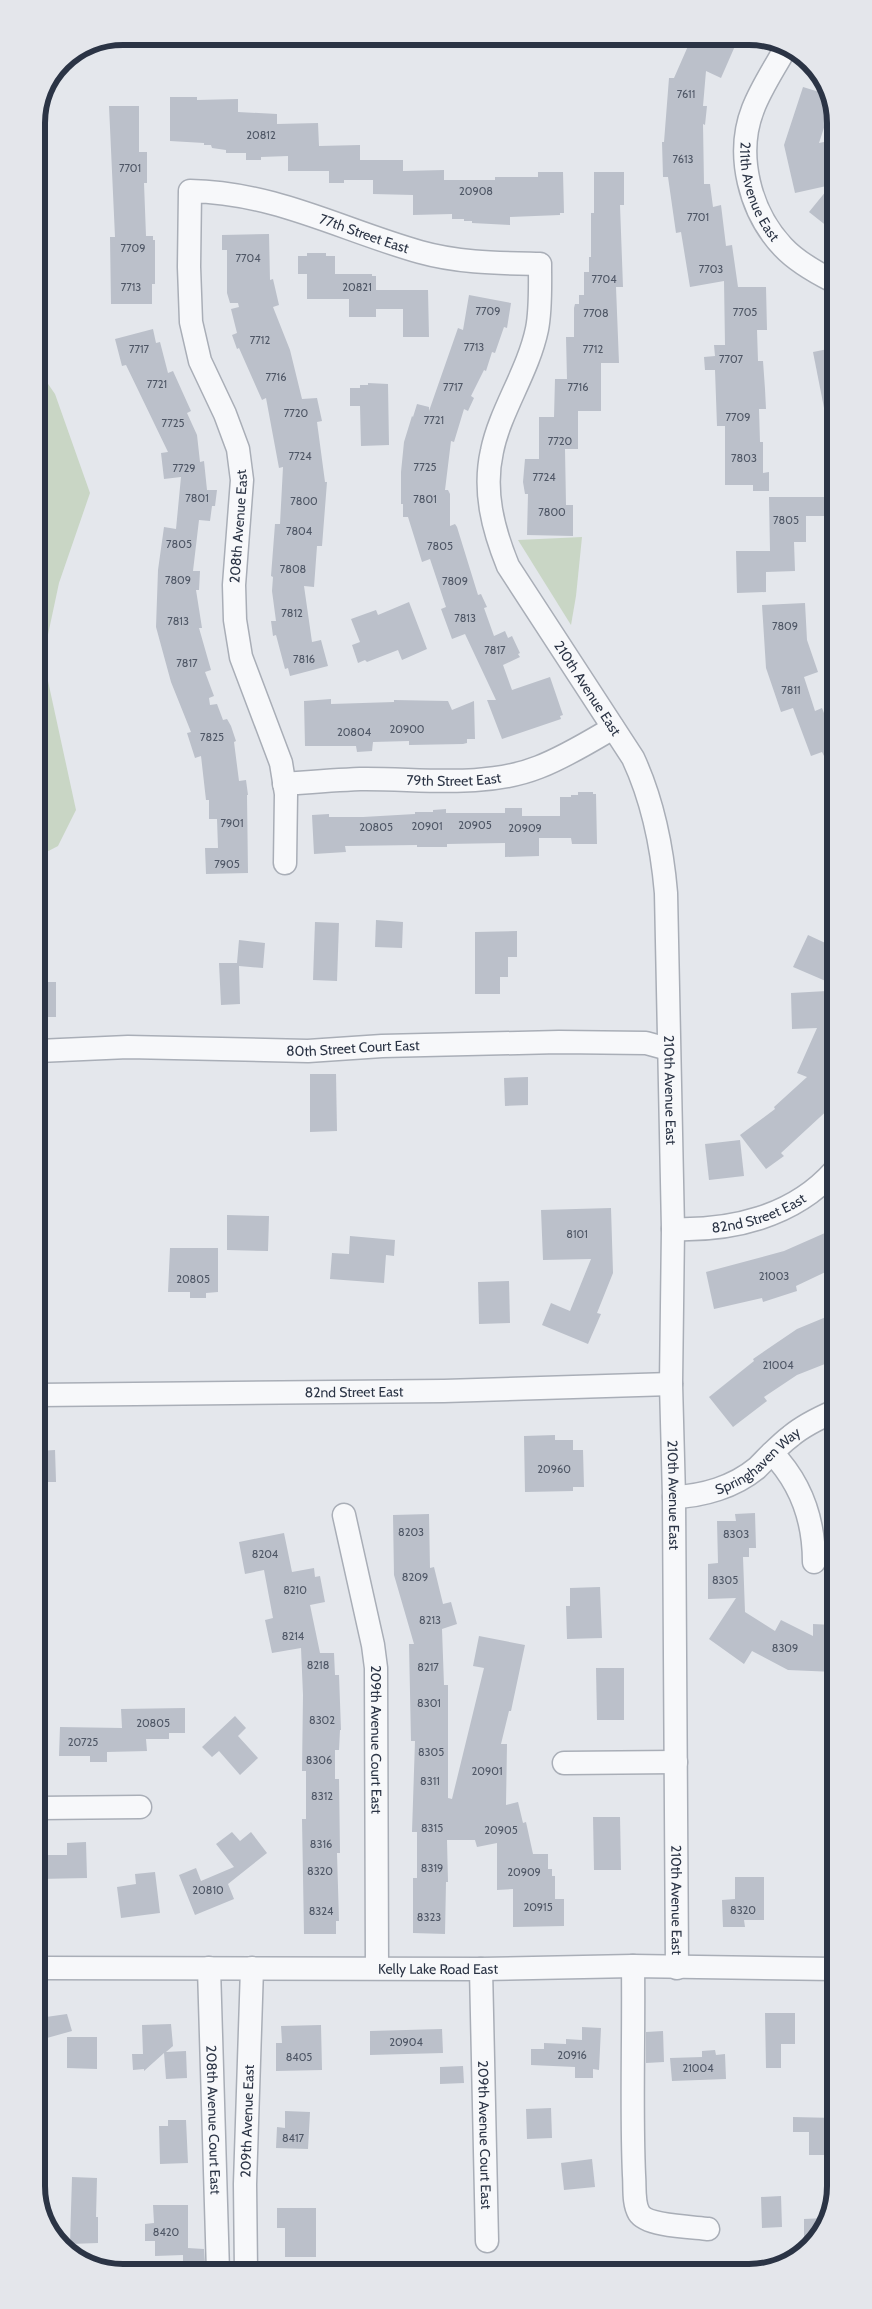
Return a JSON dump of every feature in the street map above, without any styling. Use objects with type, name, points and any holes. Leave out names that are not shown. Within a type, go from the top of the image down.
[{"type":"street","name":"211th Avenue East","points":[[783,53],[763,86],[748,126],[746,147],[749,185],[761,215],[770,231],[783,247],[799,262],[827,278]]},
{"type":"street","name":"77th Street East","points":[[190,190],[216,191],[251,196],[290,206],[419,252],[456,261],[540,264]]},
{"type":"street","name":"208th Avenue East","points":[[190,190],[189,266],[191,322],[200,360],[225,414],[238,449],[242,480],[234,585],[235,620],[242,657],[281,763],[284,784],[284,863]]},
{"type":"street","name":"210th Avenue East","points":[[540,264],[537,328],[526,366],[492,450],[488,487],[491,511],[497,538],[508,566],[632,758],[647,788],[663,860],[668,922],[677,1968]]},
{"type":"street","name":"79th Street East","points":[[284,784],[360,779],[465,780],[505,776],[538,768],[582,747],[613,728]]},
{"type":"street","name":"80th Street Court East","points":[[45,1051],[128,1047],[308,1051],[382,1046],[559,1042],[646,1043],[668,1049]]},
{"type":"street","name":"82nd Street East","points":[[672,1229],[702,1230],[726,1228],[759,1219],[795,1202],[827,1178]]},
{"type":"street","name":"82nd Street East","points":[[45,1395],[444,1391],[671,1384]]},
{"type":"street","name":"Springhaven Way","points":[[674,1497],[711,1492],[735,1482],[755,1469],[790,1436],[812,1421],[827,1414]]},
{"type":"street","points":[[772,1453],[797,1485],[805,1502],[811,1522],[814,1562]]},
{"type":"street","name":"209th Avenue Court East","points":[[344,1515],[373,1645],[376,1668],[377,1968]]},
{"type":"street","points":[[564,1763],[676,1762]]},
{"type":"street","points":[[45,1808],[140,1807]]},
{"type":"street","points":[[633,1966],[636,2205],[640,2214],[646,2219],[665,2224],[708,2228]]},
{"type":"street","name":"Kelly Lake Road East","points":[[45,1968],[481,1969],[633,1966],[827,1969]]},
{"type":"street","name":"208th Avenue Court East","points":[[210,1968],[218,2264]]},
{"type":"street","name":"209th Avenue East","points":[[246,2264],[245,2184],[252,1968]]},
{"type":"street","name":"209th Avenue Court East","points":[[481,1969],[487,2241]]},
{"type":"green space","points":[[45,380],[55,394],[90,493],[59,583],[45,649]]},
{"type":"green space","points":[[582,537],[576,596],[571,625],[518,540]]},
{"type":"green space","points":[[45,667],[76,810],[58,846],[45,853]]},
{"type":"building","points":[[688,45],[735,46],[721,78],[706,71],[703,106],[707,106],[705,125],[703,124],[704,184],[710,184],[713,207],[721,205],[726,246],[732,245],[738,287],[766,287],[767,330],[757,330],[758,361],[763,361],[766,409],[759,409],[760,442],[763,442],[763,473],[769,472],[769,491],[753,491],[753,485],[725,485],[725,426],[717,426],[715,370],[705,370],[704,357],[715,356],[714,345],[725,345],[724,281],[690,287],[681,232],[676,233],[668,177],[663,177],[662,142],[664,142],[669,78],[674,78]]},
{"type":"building","points":[[803,87],[820,92],[827,120],[819,143],[827,141],[827,186],[795,193],[784,145]]},
{"type":"building","points":[[170,97],[197,97],[197,100],[238,99],[238,112],[277,114],[277,124],[318,123],[319,146],[360,145],[360,160],[403,160],[403,171],[444,170],[444,180],[495,180],[495,177],[538,177],[538,172],[563,172],[564,213],[560,213],[560,215],[510,217],[510,225],[472,223],[472,221],[464,221],[464,219],[452,219],[452,214],[413,215],[413,195],[373,194],[373,180],[344,180],[344,183],[329,183],[329,171],[288,171],[288,156],[261,157],[261,160],[246,160],[246,153],[226,153],[226,150],[212,148],[211,145],[204,145],[204,143],[170,141]]},
{"type":"building","points":[[109,106],[139,106],[139,152],[147,152],[147,183],[144,183],[146,236],[153,236],[153,240],[155,240],[155,284],[152,284],[152,304],[111,304],[110,237],[115,237]]},
{"type":"building","points":[[594,172],[624,172],[624,205],[620,205],[623,287],[616,287],[619,363],[601,363],[601,411],[578,411],[578,449],[565,449],[566,505],[573,505],[573,536],[527,535],[528,494],[525,494],[523,482],[525,459],[539,459],[539,417],[554,417],[555,379],[567,379],[566,337],[574,337],[574,308],[575,304],[579,304],[579,295],[584,295],[584,272],[589,272],[589,257],[591,257],[591,213],[594,213]]},
{"type":"building","points":[[827,190],[827,226],[809,212]]},
{"type":"building","points":[[269,234],[270,280],[273,279],[279,305],[273,307],[290,350],[302,399],[317,398],[322,421],[317,422],[325,482],[327,482],[322,546],[317,546],[314,587],[304,586],[312,642],[321,640],[328,666],[290,676],[288,668],[285,669],[276,635],[273,636],[271,621],[276,621],[272,591],[273,577],[271,576],[275,524],[280,524],[283,467],[279,468],[266,398],[262,400],[232,335],[237,333],[231,309],[239,307],[238,303],[230,303],[227,293],[227,250],[222,250],[222,235]]},
{"type":"building","points":[[307,253],[326,253],[326,256],[335,256],[335,274],[372,274],[372,276],[376,276],[376,290],[428,290],[429,337],[403,337],[403,309],[376,309],[376,317],[349,317],[349,299],[307,299],[307,274],[298,274],[298,256],[307,256]]},
{"type":"building","points":[[469,295],[511,303],[507,328],[504,327],[495,353],[492,352],[486,371],[484,370],[471,396],[474,398],[468,411],[464,409],[454,442],[451,441],[445,490],[448,490],[450,494],[450,526],[455,524],[457,527],[478,595],[481,594],[487,607],[484,608],[494,636],[505,631],[508,638],[512,636],[520,653],[518,654],[520,657],[503,665],[512,690],[550,677],[563,715],[560,716],[561,719],[502,739],[487,700],[496,700],[465,634],[452,639],[441,609],[446,607],[430,559],[422,562],[408,517],[403,517],[403,504],[401,504],[401,472],[404,442],[412,416],[417,404],[429,407],[429,411],[458,328],[463,330]]},
{"type":"building","points":[[153,329],[156,343],[160,342],[168,373],[173,371],[191,411],[187,413],[197,435],[200,462],[204,461],[207,490],[217,490],[215,506],[212,506],[210,521],[199,520],[193,571],[200,571],[199,590],[196,590],[202,628],[199,628],[211,670],[205,672],[214,696],[209,698],[210,705],[217,704],[223,720],[227,719],[231,726],[236,741],[234,742],[239,781],[246,780],[248,795],[248,873],[206,874],[205,848],[218,848],[217,819],[209,819],[209,800],[206,800],[201,756],[195,758],[187,733],[191,732],[171,682],[156,627],[158,570],[164,527],[176,529],[181,477],[164,479],[161,453],[168,452],[126,365],[122,366],[115,339]]},
{"type":"building","points":[[827,349],[827,418],[826,418],[813,352]]},
{"type":"building","points":[[368,383],[388,384],[389,445],[361,446],[360,406],[350,406],[350,388],[360,388],[360,385],[368,385]]},
{"type":"building","points":[[769,497],[827,497],[827,516],[806,516],[806,542],[794,542],[795,571],[766,572],[766,592],[737,593],[736,551],[770,551]]},
{"type":"building","points":[[409,602],[427,649],[402,660],[398,650],[367,662],[365,660],[358,663],[352,645],[360,642],[351,619],[376,610],[378,615]]},
{"type":"building","points":[[805,603],[807,640],[818,672],[804,677],[815,711],[822,708],[827,721],[827,762],[822,752],[811,756],[793,708],[781,712],[766,668],[762,605]]},
{"type":"building","points":[[331,699],[331,704],[394,702],[394,700],[448,701],[452,710],[474,701],[475,739],[467,739],[467,743],[463,744],[409,745],[409,741],[373,742],[372,751],[357,752],[356,746],[305,746],[304,701]]},
{"type":"building","points":[[578,792],[593,792],[593,794],[596,794],[597,844],[572,844],[571,838],[539,838],[539,856],[505,857],[505,843],[447,844],[447,847],[417,847],[417,845],[345,846],[346,852],[314,854],[312,815],[329,814],[329,817],[363,817],[415,814],[415,812],[433,812],[433,810],[446,809],[446,813],[505,813],[505,808],[522,808],[522,816],[560,816],[560,797],[571,797],[571,795],[578,795]]},
{"type":"building","points":[[376,920],[403,922],[402,948],[375,947]]},
{"type":"building","points":[[315,922],[339,923],[337,981],[313,980]]},
{"type":"building","points":[[517,931],[517,957],[508,957],[508,977],[500,977],[500,994],[475,994],[475,932]]},
{"type":"building","points":[[808,935],[827,944],[827,982],[793,967]]},
{"type":"building","points":[[239,940],[265,943],[263,968],[239,966],[240,1004],[221,1005],[219,963],[237,963]]},
{"type":"building","points":[[45,982],[56,982],[56,1017],[45,1017]]},
{"type":"building","points":[[827,991],[827,1111],[781,1153],[784,1156],[766,1169],[740,1135],[775,1109],[774,1107],[807,1077],[797,1073],[817,1028],[792,1029],[791,993]]},
{"type":"building","points":[[310,1074],[336,1074],[337,1131],[310,1132]]},
{"type":"building","points":[[528,1077],[528,1105],[505,1106],[504,1078]]},
{"type":"building","points":[[740,1140],[744,1176],[709,1180],[705,1144]]},
{"type":"building","points":[[611,1208],[613,1273],[597,1313],[601,1314],[588,1344],[542,1325],[551,1303],[570,1311],[591,1259],[543,1260],[541,1210]]},
{"type":"building","points":[[227,1215],[269,1216],[268,1251],[227,1250]]},
{"type":"building","points":[[827,1232],[827,1271],[796,1286],[797,1291],[763,1302],[762,1298],[714,1309],[706,1272],[784,1251]]},
{"type":"building","points":[[350,1236],[395,1240],[394,1256],[386,1255],[384,1283],[330,1279],[332,1253],[349,1254]]},
{"type":"building","points":[[170,1248],[218,1248],[218,1292],[206,1293],[206,1298],[190,1298],[190,1292],[168,1292]]},
{"type":"building","points":[[509,1281],[510,1323],[479,1324],[478,1282]]},
{"type":"building","points":[[826,1317],[827,1363],[797,1375],[764,1397],[767,1401],[733,1427],[709,1397],[754,1361],[753,1359],[797,1329]]},
{"type":"building","points":[[555,1435],[555,1440],[573,1440],[573,1450],[583,1450],[584,1487],[573,1487],[573,1491],[525,1492],[524,1436]]},
{"type":"building","points":[[55,1450],[56,1482],[45,1482],[45,1451]]},
{"type":"building","points":[[755,1513],[756,1548],[749,1548],[749,1557],[743,1557],[745,1612],[775,1631],[781,1620],[813,1636],[813,1624],[827,1625],[827,1672],[788,1670],[752,1651],[744,1664],[709,1639],[736,1598],[708,1599],[708,1564],[718,1563],[717,1521],[736,1521],[735,1514]]},
{"type":"building","points":[[429,1514],[430,1568],[434,1567],[443,1604],[451,1602],[457,1624],[442,1629],[444,1685],[448,1685],[448,1798],[452,1799],[484,1668],[473,1666],[479,1636],[525,1645],[511,1711],[509,1711],[501,1744],[507,1744],[506,1805],[518,1802],[523,1823],[526,1822],[533,1854],[548,1854],[548,1869],[552,1869],[552,1876],[555,1876],[555,1899],[564,1899],[564,1926],[513,1927],[513,1889],[497,1890],[497,1843],[477,1847],[475,1840],[447,1840],[448,1882],[446,1882],[445,1934],[413,1933],[413,1878],[417,1878],[417,1832],[412,1832],[415,1741],[411,1741],[409,1644],[414,1644],[394,1575],[393,1515]]},
{"type":"building","points":[[284,1533],[292,1572],[314,1568],[315,1577],[320,1576],[325,1602],[310,1605],[320,1653],[334,1653],[335,1675],[339,1675],[341,1730],[339,1750],[335,1750],[335,1779],[339,1779],[340,1853],[337,1853],[339,1921],[336,1921],[336,1934],[304,1934],[302,1819],[306,1819],[306,1771],[302,1771],[303,1695],[301,1648],[272,1653],[265,1620],[273,1618],[264,1570],[245,1574],[239,1542]]},
{"type":"building","points":[[600,1587],[602,1638],[567,1639],[566,1606],[570,1606],[570,1588]]},
{"type":"building","points":[[596,1668],[624,1668],[624,1720],[597,1720]]},
{"type":"building","points":[[185,1708],[185,1733],[169,1733],[169,1739],[146,1739],[147,1751],[107,1752],[107,1762],[90,1762],[90,1756],[59,1756],[60,1727],[122,1728],[121,1709]]},
{"type":"building","points":[[235,1716],[246,1728],[238,1736],[258,1758],[240,1775],[219,1751],[212,1757],[202,1747]]},
{"type":"building","points":[[593,1817],[620,1817],[621,1870],[594,1870]]},
{"type":"building","points":[[232,1832],[240,1841],[251,1832],[267,1853],[228,1884],[234,1899],[195,1915],[179,1875],[196,1868],[201,1881],[234,1867],[216,1844]]},
{"type":"building","points":[[86,1842],[87,1878],[45,1879],[45,1855],[67,1855],[67,1843]]},
{"type":"building","points":[[155,1872],[160,1913],[121,1918],[117,1887],[136,1884],[135,1874]]},
{"type":"building","points":[[735,1877],[764,1877],[764,1920],[744,1920],[745,1927],[723,1927],[722,1900],[735,1899]]},
{"type":"building","points":[[765,2013],[795,2013],[795,2044],[781,2044],[781,2068],[766,2068]]},
{"type":"building","points":[[67,2014],[72,2031],[45,2038],[45,2017]]},
{"type":"building","points":[[171,2024],[173,2046],[166,2052],[186,2051],[187,2078],[166,2079],[164,2053],[144,2071],[144,2069],[133,2070],[132,2054],[143,2054],[142,2025]]},
{"type":"building","points":[[321,2025],[322,2070],[276,2071],[276,2043],[282,2043],[281,2026]]},
{"type":"building","points":[[582,2027],[601,2028],[599,2070],[593,2069],[593,2078],[575,2078],[575,2067],[531,2065],[531,2049],[544,2049],[544,2043],[566,2044],[566,2039],[582,2040]]},
{"type":"building","points":[[442,2029],[443,2053],[370,2055],[370,2031]]},
{"type":"building","points":[[663,2031],[664,2062],[646,2063],[646,2032]]},
{"type":"building","points":[[67,2037],[97,2037],[97,2069],[67,2068]]},
{"type":"building","points":[[715,2050],[716,2055],[725,2054],[726,2079],[672,2081],[670,2058],[702,2057],[702,2051]]},
{"type":"building","points":[[463,2066],[464,2083],[440,2084],[440,2067]]},
{"type":"building","points":[[551,2108],[552,2138],[527,2139],[526,2109]]},
{"type":"building","points":[[285,2111],[310,2112],[308,2149],[276,2148],[277,2127],[285,2128]]},
{"type":"building","points":[[793,2117],[827,2118],[827,2155],[809,2155],[809,2132],[793,2132]]},
{"type":"building","points":[[168,2120],[186,2120],[188,2163],[160,2164],[159,2126],[168,2126]]},
{"type":"building","points":[[592,2159],[595,2187],[564,2190],[561,2163]]},
{"type":"building","points":[[72,2177],[97,2178],[96,2217],[98,2217],[98,2243],[70,2243]]},
{"type":"building","points":[[781,2196],[782,2227],[762,2228],[761,2197]]},
{"type":"building","points":[[153,2205],[188,2205],[188,2248],[204,2249],[205,2263],[183,2262],[183,2255],[155,2256],[155,2241],[145,2241],[145,2224],[154,2223]]},
{"type":"building","points":[[277,2208],[316,2208],[316,2257],[285,2257],[285,2228],[277,2228]]},
{"type":"building","points":[[820,2218],[817,2225],[804,2240],[804,2219]]}]
